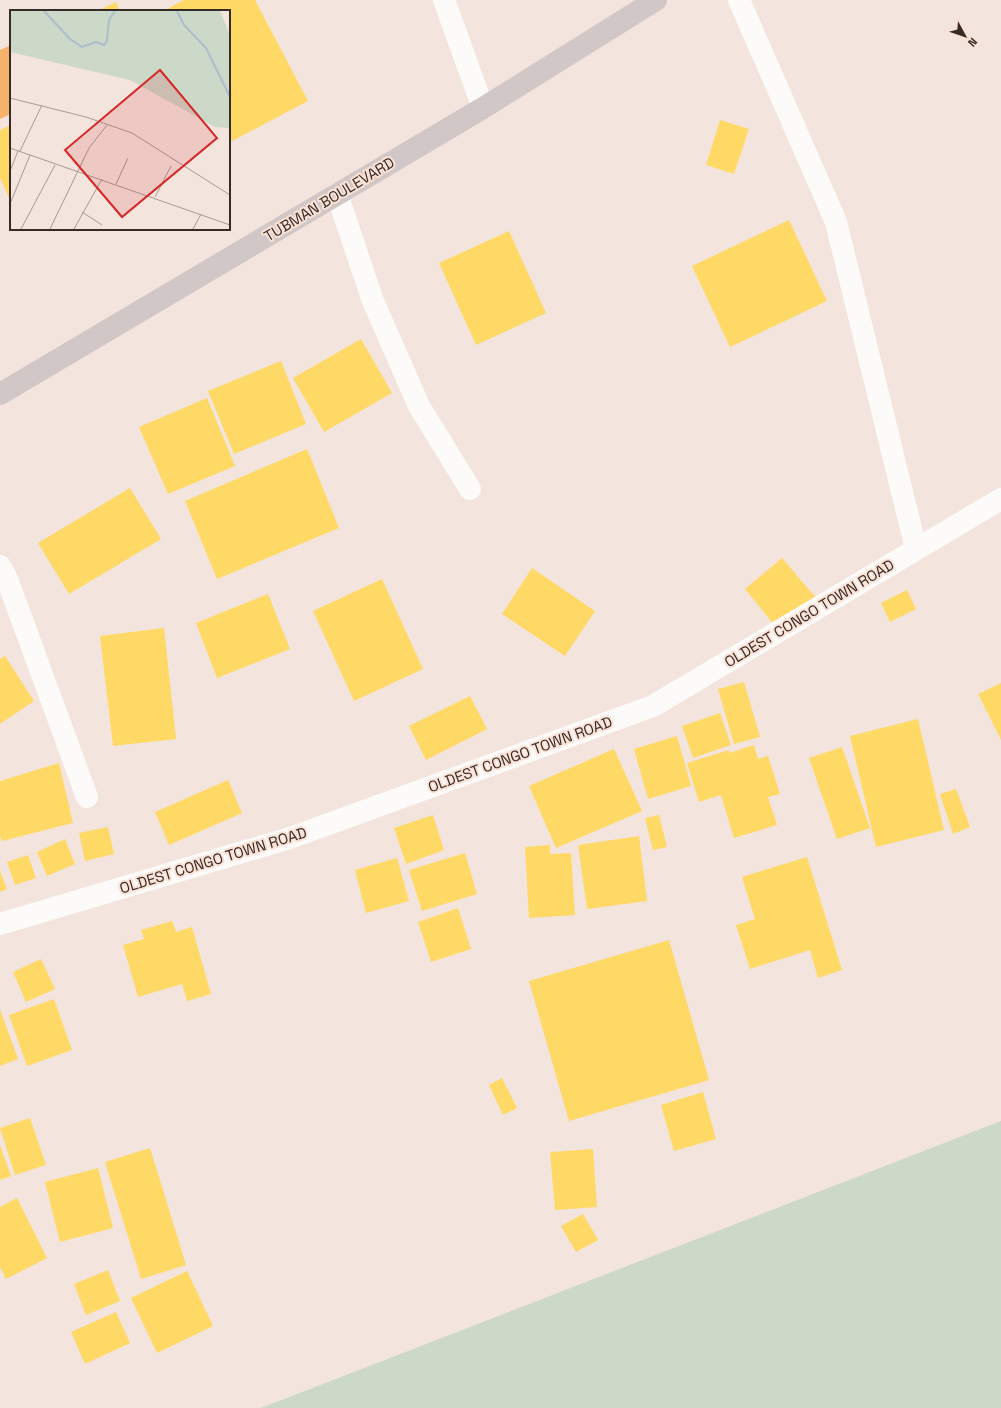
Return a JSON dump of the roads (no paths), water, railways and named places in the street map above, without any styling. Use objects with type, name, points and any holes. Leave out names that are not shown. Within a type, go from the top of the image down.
[{"type":"highway","name":"TUBMAN BOULEVARD","points":[[0,394],[483,108],[656,0]]},
{"type":"street","points":[[444,0],[483,108]]},
{"type":"street","points":[[739,0],[836,222],[916,550]]},
{"type":"street","points":[[337,194],[373,301],[419,406],[470,489]]},
{"type":"street","name":"OLDEST CONGO TOWN ROAD","points":[[0,924],[290,838],[653,706],[1001,499]]},
{"type":"street","points":[[0,566],[7,579],[87,797]]}]
